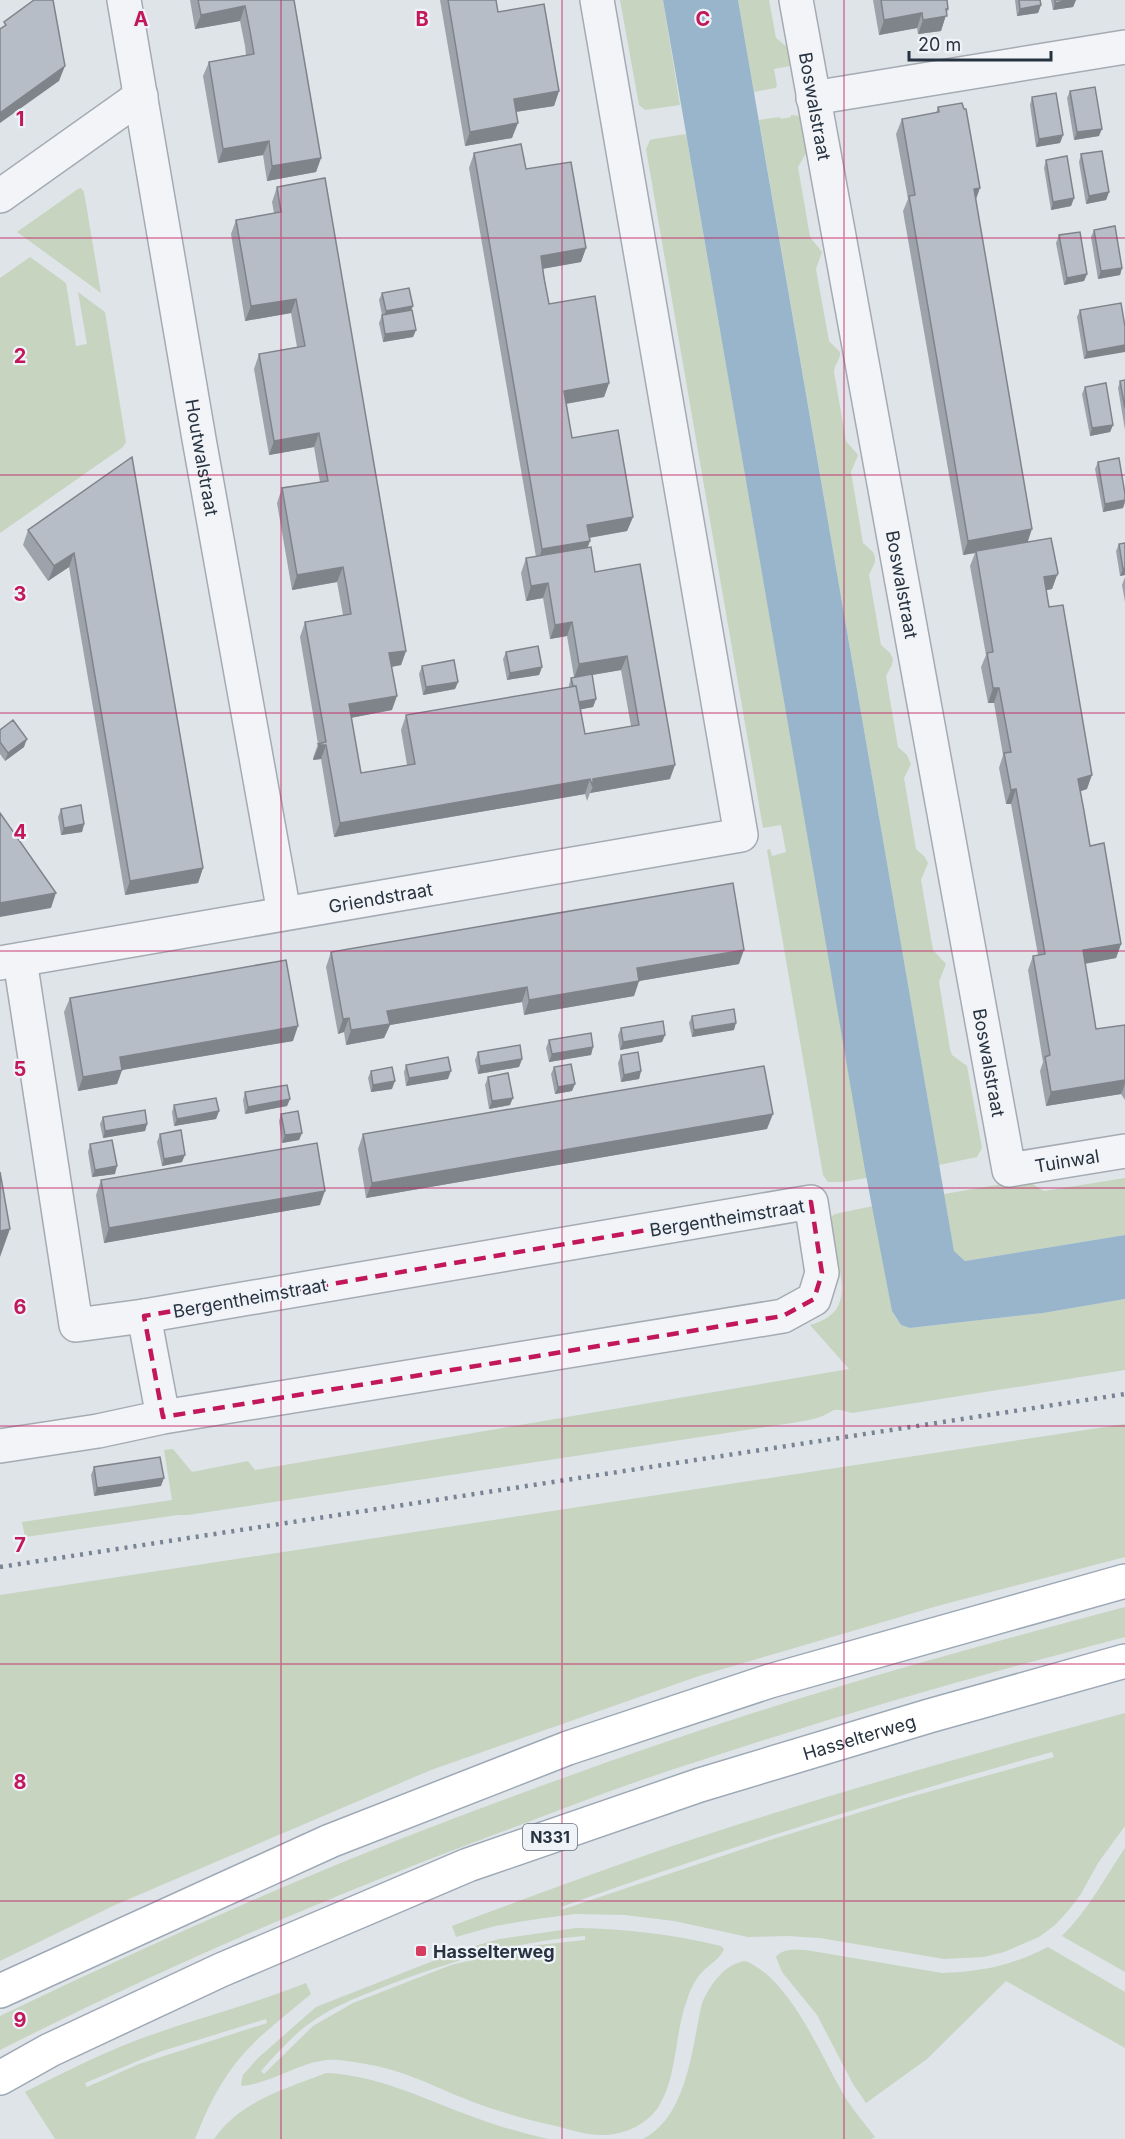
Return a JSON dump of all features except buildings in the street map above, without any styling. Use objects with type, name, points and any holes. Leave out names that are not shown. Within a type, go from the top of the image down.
[{"type":"main road","points":[[0,1990],[330,1841],[568,1748],[770,1681],[1125,1581]]},
{"type":"main road","name":"Hasselterweg","points":[[0,2078],[51,2050],[221,1970],[468,1865],[700,1785],[929,1716],[1125,1661]]},
{"type":"street","name":"Houtwalstraat","points":[[124,0],[199,439],[284,913]]},
{"type":"street","name":"Griendstraat","points":[[76,1325],[10,962],[741,835],[597,0]]},
{"type":"street","name":"Boswalstraat","points":[[796,0],[1009,1170]]},
{"type":"street","points":[[813,98],[1125,47]]},
{"type":"street","points":[[0,196],[141,96]]},
{"type":"street","name":"Tuinwal","points":[[1009,1170],[1125,1150]]},
{"type":"street","name":"Bergentheimstraat","points":[[0,1446],[98,1431],[163,1417],[783,1316],[814,1299],[822,1273],[812,1202],[144,1316],[76,1325]]},
{"type":"street","points":[[144,1316],[163,1417]]},
{"type":"highlighted area","points":[[811,1202],[822,1273],[814,1299],[783,1316],[163,1417],[144,1316]]},
{"type":"green space","points":[[620,0],[663,0],[680,105],[645,110],[639,105]]},
{"type":"green space","points":[[738,0],[769,0],[776,38],[791,50],[795,65],[774,69],[777,86],[775,88],[754,92]]},
{"type":"green space","points":[[791,115],[800,116],[803,119],[808,150],[798,167],[810,237],[822,252],[816,269],[829,341],[840,352],[834,372],[846,441],[858,455],[851,472],[863,543],[875,557],[869,575],[881,645],[893,659],[886,676],[898,747],[907,755],[911,764],[904,778],[916,849],[928,863],[921,880],[933,950],[946,964],[939,982],[950,1049],[952,1055],[967,1066],[982,1148],[977,1157],[939,1165],[759,120],[780,117],[781,119],[791,117]]},
{"type":"green space","points":[[686,134],[867,1178],[828,1182],[823,1175],[767,850],[770,849],[772,856],[786,852],[781,825],[763,828],[646,149],[650,140]]},
{"type":"green space","points":[[81,188],[84,192],[101,293],[17,232]]},
{"type":"green space","points":[[30,257],[66,283],[76,346],[87,344],[78,292],[105,312],[126,442],[123,447],[0,533],[0,278]]},
{"type":"green space","points":[[1125,1178],[1125,1235],[965,1261],[954,1251],[944,1194],[1026,1180],[1044,1191]]},
{"type":"green space","points":[[873,1206],[892,1311],[901,1325],[910,1328],[1043,1313],[1125,1299],[1125,1370],[852,1413],[834,1410],[817,1418],[792,1423],[188,1515],[25,1537],[22,1522],[172,1500],[164,1450],[173,1449],[192,1472],[248,1461],[255,1470],[849,1369],[810,1325],[828,1318],[838,1307],[842,1294],[832,1231],[832,1216]]},
{"type":"green space","points":[[1125,1424],[1125,1557],[941,1605],[699,1676],[431,1770],[115,1905],[0,1961],[0,1595]]},
{"type":"green space","points":[[1125,1607],[1125,1637],[860,1711],[679,1767],[588,1799],[387,1876],[257,1930],[192,1958],[0,2050],[0,2016],[241,1905],[425,1829],[608,1762],[770,1708],[928,1660]]},
{"type":"green space","points":[[1125,1713],[1125,1826],[1098,1863],[1081,1894],[1055,1925],[1039,1937],[1004,1952],[984,1957],[944,1959],[820,1938],[748,1937],[674,1921],[625,1915],[575,1914],[495,1926],[456,1937],[452,1926],[609,1868],[812,1801]],"holes":[[[1052,1752],[1054,1757],[906,1798],[770,1840],[561,1910],[561,1907],[805,1825]]]},
{"type":"green space","points":[[1125,1848],[1125,1972],[1062,1936],[1088,1904]]},
{"type":"green space","points":[[576,1928],[667,1935],[721,1946],[724,1949],[697,1978],[691,1989],[683,2013],[669,2084],[657,2109],[647,2120],[620,2133],[587,2134],[493,2109],[392,2070],[339,2060],[314,2062],[254,2084],[242,2086],[243,2075],[258,2058],[316,2007],[461,1950],[499,1939]],"holes":[[[585,1936],[585,1940],[538,1945],[451,1965],[353,2003],[313,2026],[264,2074],[261,2071],[306,2026],[322,2015],[361,1996],[438,1967],[487,1953],[535,1942]]]},
{"type":"green space","points":[[1048,1947],[1125,1992],[1125,2048],[1006,1981],[927,2059],[866,2103],[853,2084],[817,2015],[782,1972],[776,1957],[786,1951],[806,1950],[942,1973],[997,1966],[1022,1959]]},
{"type":"green space","points":[[745,1961],[761,1970],[775,1982],[788,1998],[848,2101],[875,2137],[871,2139],[643,2139],[658,2128],[670,2114],[679,2097],[691,2059],[702,2003],[709,1989],[724,1971]]},
{"type":"green space","points":[[306,1983],[311,1994],[264,2034],[232,2067],[212,2101],[195,2139],[55,2139],[25,2092],[121,2046]],"holes":[[[266,2019],[267,2023],[139,2064],[87,2087],[85,2083],[162,2051]]]},
{"type":"green space","points":[[326,2073],[381,2083],[488,2122],[548,2139],[214,2139],[237,2115],[250,2106],[279,2091]]},
{"type":"water","points":[[663,0],[738,0],[954,1251],[965,1261],[1125,1235],[1125,1299],[1043,1313],[910,1328],[901,1325],[892,1311],[865,1170]]},
{"type":"railway","points":[[0,1567],[1125,1394]]},
{"type":"place","name":"Hasselterweg","points":[[421,1951]]}]
